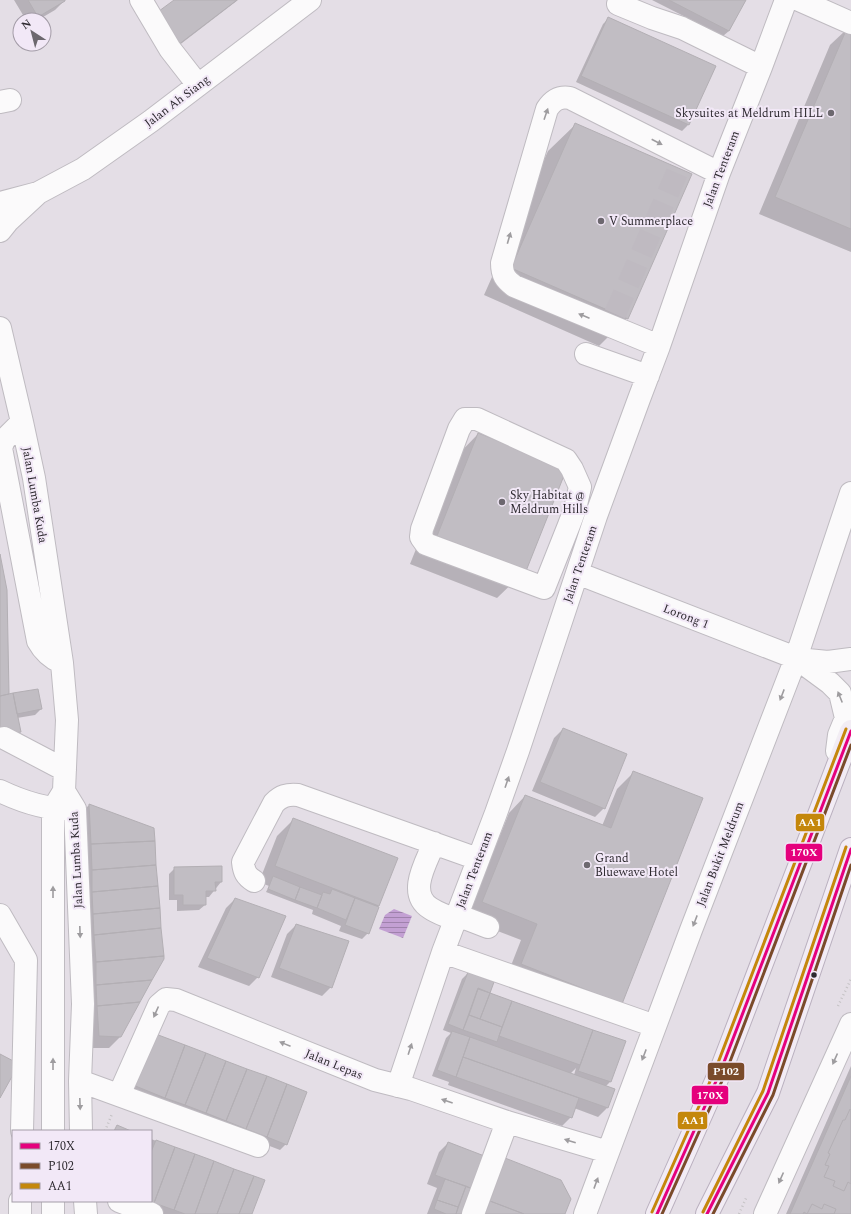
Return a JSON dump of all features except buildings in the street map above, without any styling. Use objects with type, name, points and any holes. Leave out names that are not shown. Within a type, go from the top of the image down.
[{"type":"main road","points":[[657,1214],[721,1070],[851,731]]},
{"type":"main road","points":[[707,1214],[768,1094],[851,849]]},
{"type":"street","points":[[141,0],[170,49],[198,85]]},
{"type":"street","name":"Jalan Ah Siang","points":[[0,203],[38,193],[83,169],[151,121],[310,0]]},
{"type":"street","name":"Jalan Tenteram","points":[[398,1086],[443,952],[478,859],[504,817],[593,524],[659,346],[719,173],[786,0]]},
{"type":"street","points":[[799,0],[851,23]]},
{"type":"street","points":[[618,4],[682,28],[761,67]]},
{"type":"street","points":[[659,346],[613,320],[514,286],[506,280],[502,272],[502,264],[547,109],[556,99],[562,97],[570,98],[681,162],[719,173]]},
{"type":"street","points":[[0,98],[10,100],[0,102]]},
{"type":"street","points":[[0,186],[12,190],[38,193]]},
{"type":"street","name":"Jalan Ah Siang","points":[[0,231],[8,221],[38,193]]},
{"type":"street","name":"Jalan Lumba Kuda","points":[[0,328],[4,368],[22,422],[34,478],[62,663],[67,720],[53,1130]]},
{"type":"street","points":[[586,354],[648,376]]},
{"type":"street","points":[[465,419],[477,419],[566,460],[580,487],[568,513],[544,588],[426,544],[420,537],[459,429],[465,419]]},
{"type":"street","name":"Jalan Bukit Meldrum","points":[[585,1214],[655,1026],[796,658],[851,493]]},
{"type":"street","points":[[568,513],[593,524]]},
{"type":"street","name":"Lorong 1","points":[[577,573],[796,658],[828,662],[851,659]]},
{"type":"street","name":"Lorong 1","points":[[796,658],[830,683],[840,693],[846,718],[839,735],[836,750],[839,761]]},
{"type":"street","points":[[4,738],[64,795]]},
{"type":"street","points":[[254,881],[247,876],[244,870],[243,862],[274,803],[280,797],[288,794],[298,795],[478,859]]},
{"type":"street","points":[[4,798],[64,795]]},
{"type":"street","name":"Jalan Lumba Kuda","points":[[64,795],[83,1004],[80,1081],[81,1130]]},
{"type":"street","points":[[434,843],[419,883],[418,893],[422,901],[430,908],[488,927]]},
{"type":"street","points":[[0,915],[26,960],[22,1130]]},
{"type":"street","points":[[443,952],[655,1026]]},
{"type":"street","name":"Jalan Lepas","points":[[119,1095],[158,1005],[166,999],[176,1000],[360,1074],[507,1122],[608,1152]]},
{"type":"street","points":[[765,1214],[851,1024]]},
{"type":"street","points":[[80,1081],[258,1146]]},
{"type":"street","points":[[473,1214],[507,1122]]},
{"type":"street","points":[[20,1202],[20,1214]]},
{"type":"street","points":[[53,1202],[53,1214]]},
{"type":"street","points":[[85,1202],[86,1214]]},
{"type":"street","points":[[125,1207],[152,1214]]},
{"type":"shaded area","points":[[394,909],[412,916],[403,938],[379,929],[385,915]]},
{"type":"tunnel","points":[[615,314],[679,168]]},
{"type":"transit line","name":"AA1","points":[[652,1212],[716,1068],[846,729]]},
{"type":"transit line","name":"170X","points":[[657,1214],[721,1070],[851,731]]},
{"type":"transit line","name":"P102","points":[[662,1214],[726,1072],[851,745]]},
{"type":"transit line","name":"AA1","points":[[703,1212],[763,1091],[846,847]]},
{"type":"transit line","name":"170X","points":[[707,1214],[768,1093],[851,849]]},
{"type":"transit line","name":"P102","points":[[713,1214],[773,1095],[851,865]]},
{"type":"place","name":"Skysuites at Meldrum HILL","points":[[831,113]]},
{"type":"place","name":"V Summerplace","points":[[601,221]]},
{"type":"place","name":"Sky Habitat @ Meldrum Hills","points":[[502,502]]},
{"type":"place","name":"Grand Bluewave Hotel","points":[[587,865]]}]
